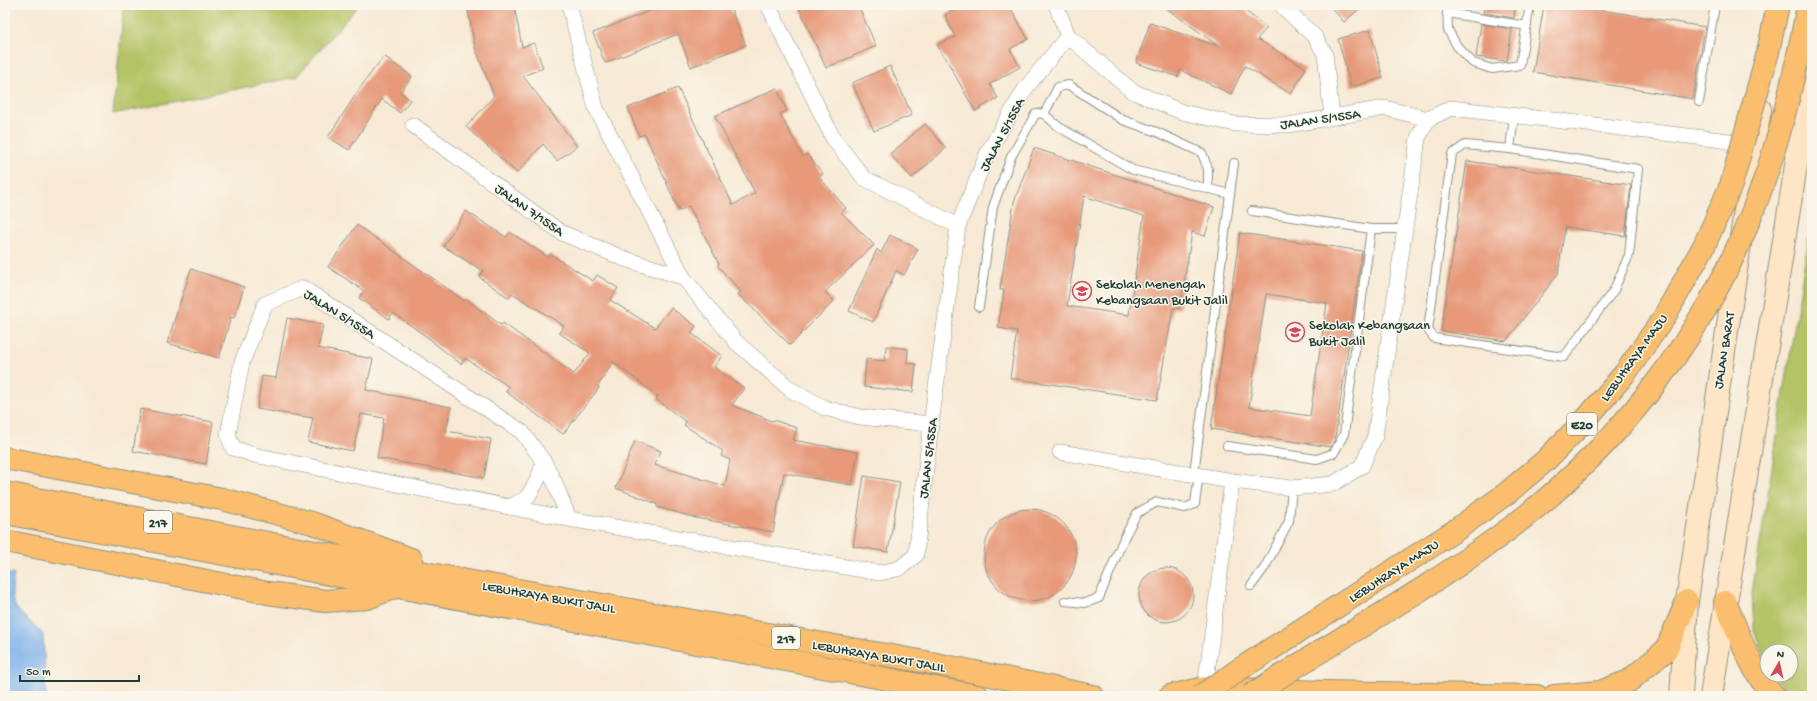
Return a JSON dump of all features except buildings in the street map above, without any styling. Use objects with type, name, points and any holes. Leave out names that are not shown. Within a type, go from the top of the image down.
[{"type":"highway","name":"LEBUHRAYA MAJU","points":[[1203,692],[1453,532],[1507,493],[1545,461],[1587,418],[1621,378],[1663,320],[1704,246],[1731,185],[1768,52],[1777,5]]},
{"type":"highway","name":"E20","points":[[1250,696],[1452,569],[1501,535],[1547,499],[1584,464],[1624,422],[1663,376],[1680,353],[1726,272],[1754,208],[1773,154],[1788,98],[1808,5]]},
{"type":"highway","points":[[5,458],[222,499],[312,523],[478,583]]},
{"type":"highway","name":"LEBUHRAYA BUKIT JALIL","points":[[5,493],[309,560],[395,587],[978,696]]},
{"type":"highway","name":"LEBUHRAYA BUKIT JALIL","points":[[5,513],[309,560],[478,583],[931,663],[1093,696]]},
{"type":"highway","points":[[5,541],[268,593],[324,601],[368,598],[395,587]]},
{"type":"highway","points":[[1554,696],[1600,692],[1629,681],[1666,650],[1687,601]]},
{"type":"highway","points":[[1725,602],[1753,667],[1774,696]]},
{"type":"highway","points":[[1170,696],[1203,692],[1334,692],[1537,696]]},
{"type":"main road","name":"JALAN BARAT","points":[[1680,696],[1687,601],[1777,5]]},
{"type":"main road","points":[[1711,696],[1812,66]]},
{"type":"street","points":[[568,5],[596,108],[682,277],[736,342],[791,390],[825,408],[860,417],[931,424]]},
{"type":"street","points":[[768,5],[834,140],[864,178],[958,226]]},
{"type":"street","name":"JALAN 5/155A","points":[[1056,5],[1068,36],[1132,91],[1182,112],[1235,124],[1288,125],[1385,108],[1428,119]]},
{"type":"street","points":[[1281,5],[1315,37],[1325,54],[1332,117]]},
{"type":"street","name":"JALAN 5/155A","points":[[569,519],[554,481],[544,462],[522,432],[302,288],[265,304],[242,362],[228,435],[233,448],[254,455],[569,519],[880,573],[900,568],[916,555],[931,424],[958,226],[988,152],[1025,88],[1068,36]]},
{"type":"street","points":[[1060,452],[1232,480],[1292,488],[1333,484],[1362,466],[1375,436],[1418,138],[1428,119],[1451,108],[1798,149]]},
{"type":"street","name":"JALAN 7/155A","points":[[413,124],[562,233],[626,259],[682,277]]},
{"type":"street","points":[[510,507],[527,498],[537,481],[544,462]]},
{"type":"street","points":[[1203,692],[1232,480]]},
{"type":"lane","points":[[1526,26],[1447,9],[1448,30],[1457,46],[1473,63],[1492,69],[1520,65],[1530,5]]},
{"type":"lane","points":[[1699,102],[1715,5]]},
{"type":"lane","points":[[1044,114],[1058,87],[1069,85],[1123,120],[1157,132],[1202,153],[1208,169],[1208,189]]},
{"type":"lane","points":[[979,307],[993,207],[1011,157],[1036,113],[1044,114],[1059,127],[1133,170],[1230,194]]},
{"type":"lane","points":[[1510,149],[1514,116]]},
{"type":"lane","points":[[1465,145],[1510,149],[1638,169],[1629,255],[1614,290],[1564,357],[1434,338],[1428,330],[1452,154],[1465,145]]},
{"type":"lane","points":[[1065,601],[1085,603],[1099,598],[1124,538],[1137,513],[1157,502],[1185,508],[1195,504],[1196,474],[1234,163]]},
{"type":"lane","points":[[1252,211],[1371,229],[1405,228]]},
{"type":"lane","points":[[1227,446],[1318,458],[1334,453],[1344,434],[1371,229]]},
{"type":"lane","points":[[1251,586],[1266,567],[1288,521],[1292,488]]},
{"type":"green space","points":[[124,5],[359,5],[296,77],[113,114]]},
{"type":"green space","points":[[1812,217],[1812,696],[1793,695],[1782,687],[1779,683],[1799,683],[1799,643],[1759,643],[1754,630],[1752,593]]},
{"type":"water","points":[[5,574],[14,574],[12,593],[15,606],[19,612],[43,635],[46,696],[5,696]]},
{"type":"place","name":"Sekolah Menengah Kebangsaan Bukit Jalil","points":[[1082,291]]},
{"type":"place","name":"Sekolah Kebangsaan Bukit Jalil","points":[[1295,332]]}]
